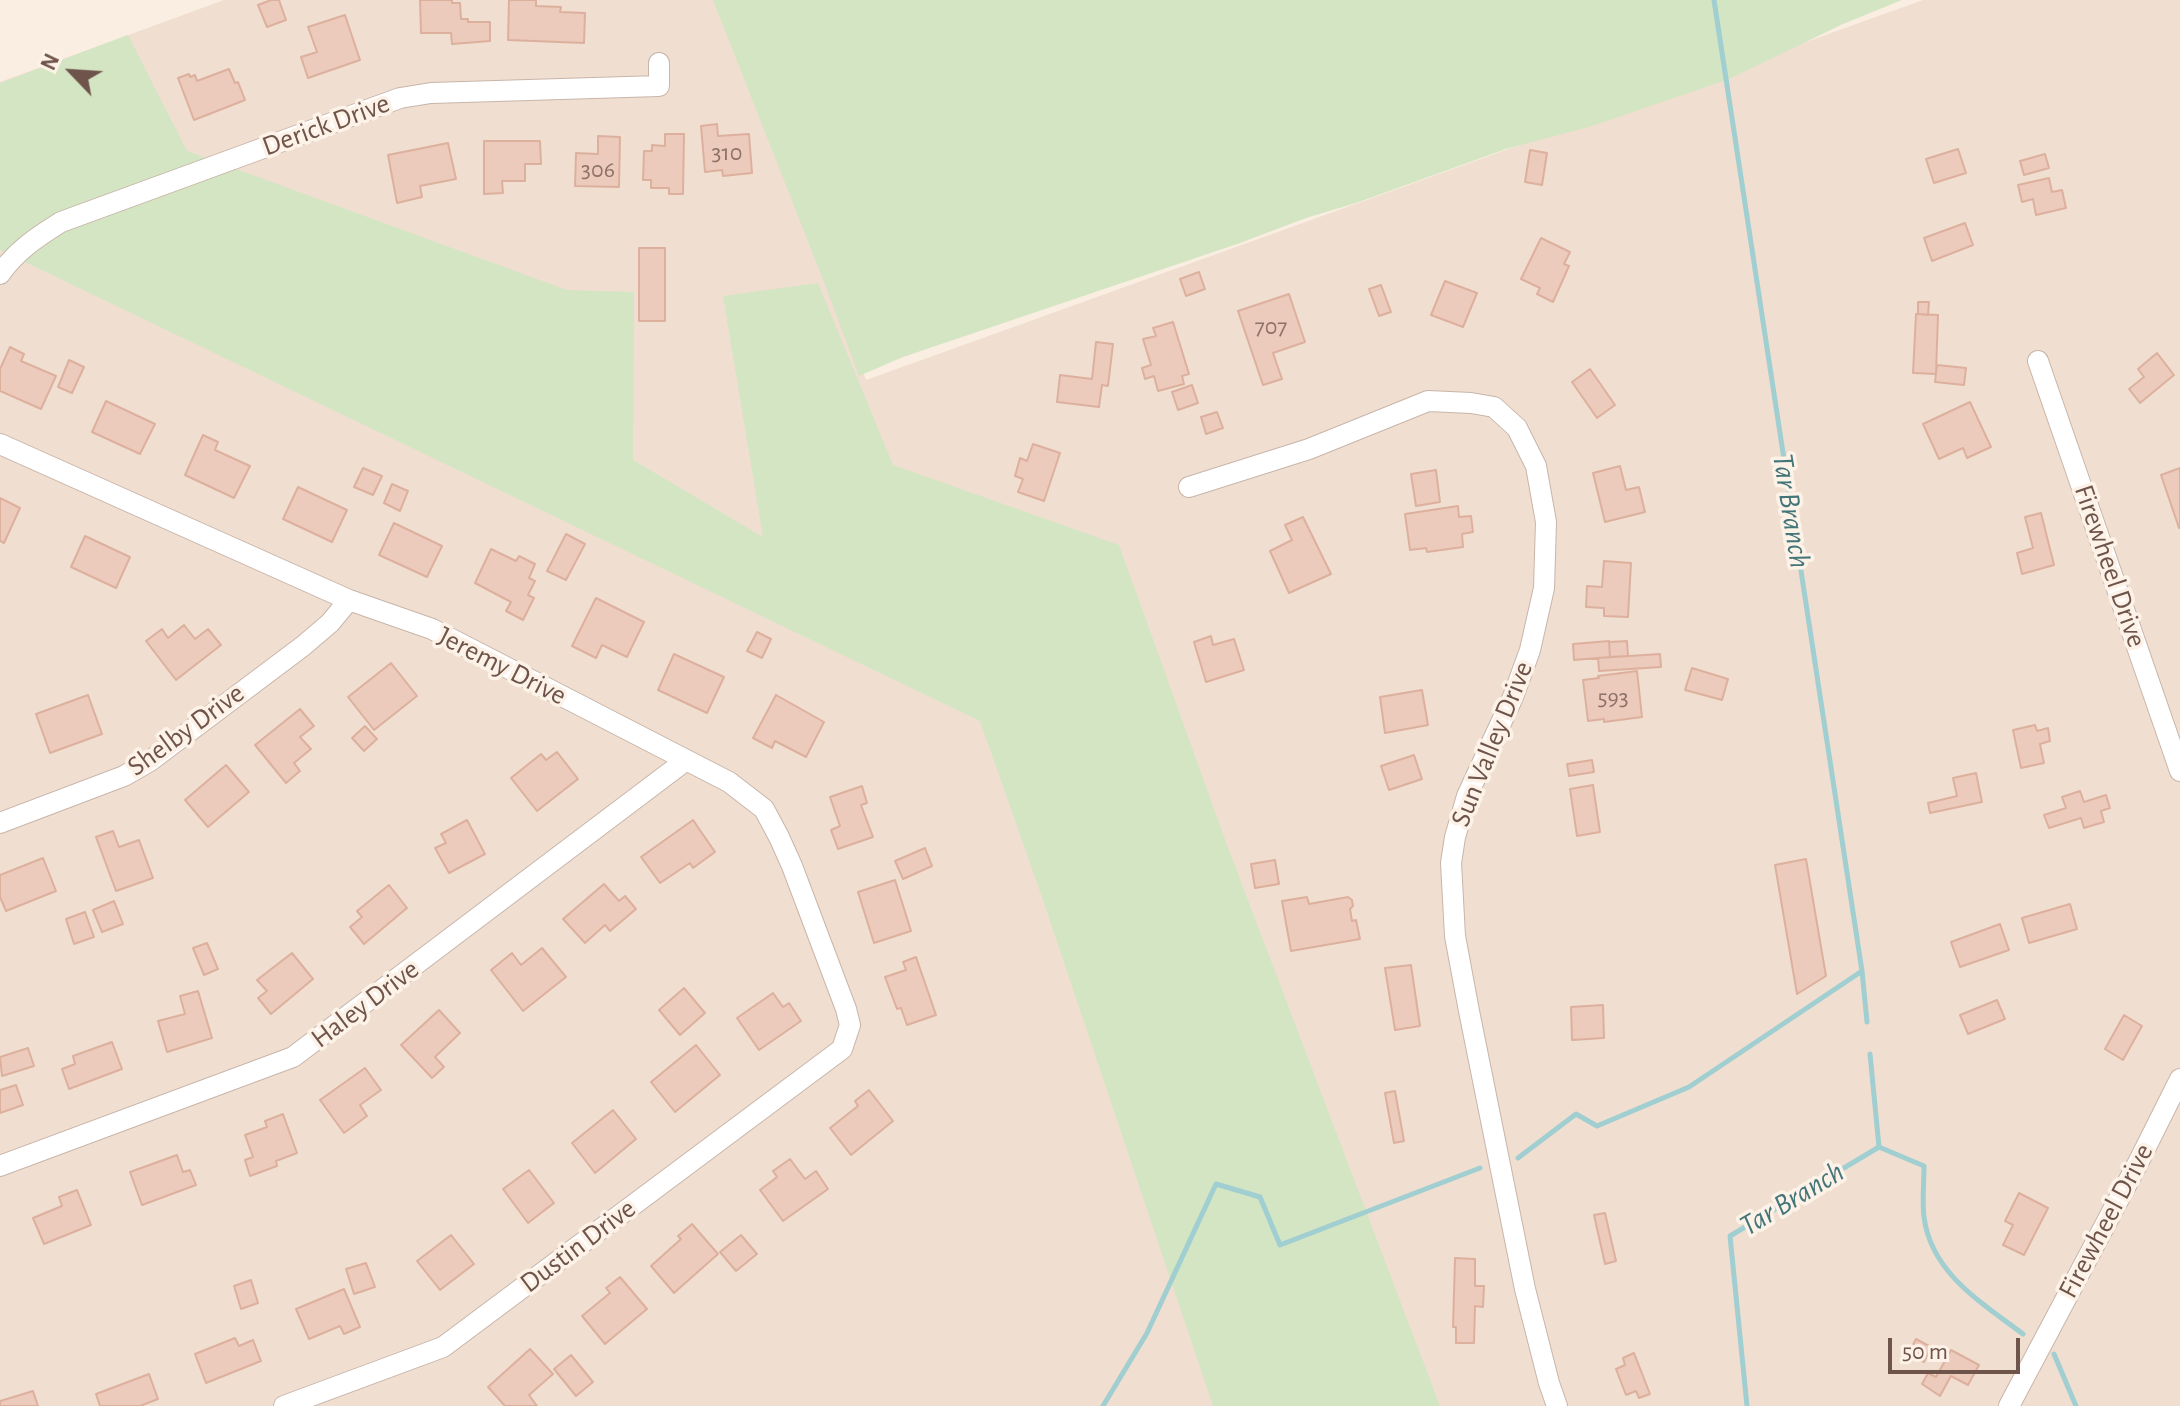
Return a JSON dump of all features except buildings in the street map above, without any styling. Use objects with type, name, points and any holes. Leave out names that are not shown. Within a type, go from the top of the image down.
[{"type":"street","name":"Derick Drive","points":[[0,274],[31,240],[61,222],[400,98],[431,93],[659,86],[659,63]]},
{"type":"street","name":"Firewheel Drive","points":[[2038,361],[2180,771]]},
{"type":"street","name":"Sun Valley Drive","points":[[1189,487],[1309,449],[1428,401],[1494,407],[1517,428],[1536,466],[1546,522],[1544,588],[1530,650],[1513,697],[1467,796],[1451,863],[1455,936],[1469,1011],[1525,1289],[1557,1406]]},
{"type":"street","name":"Jeremy Drive","points":[[0,444],[349,600],[432,629],[729,782],[764,809],[792,866],[850,1025],[846,1041]]},
{"type":"street","name":"Shelby Drive","points":[[0,823],[124,776],[150,761],[303,646],[330,623],[349,600]]},
{"type":"street","name":"Haley Drive","points":[[0,1166],[293,1057],[685,761]]},
{"type":"street","name":"Dustin Drive","points":[[284,1406],[443,1347],[842,1049],[846,1041]]},
{"type":"street","name":"Firewheel Drive","points":[[2009,1406],[2180,1079]]},
{"type":"shaded area","points":[[224,0],[714,0],[866,380],[1923,0],[2180,0],[2180,1406],[0,1406],[0,82]]},
{"type":"green space","points":[[713,0],[1902,0],[1843,24],[1729,79],[1592,126],[1506,149],[903,357],[859,376]]},
{"type":"green space","points":[[128,35],[187,151],[567,290],[634,292],[633,460],[763,537],[723,296],[818,283],[893,465],[1119,545],[1227,845],[1440,1406],[1213,1406],[980,721],[0,250],[0,83]]},
{"type":"waterway","name":"Tar Branch","points":[[1714,0],[1862,971],[1867,1022]]},
{"type":"waterway","points":[[1518,1158],[1576,1114],[1597,1126],[1689,1087],[1862,971]]},
{"type":"waterway","name":"Tar Branch","points":[[1747,1406],[1730,1236],[1879,1147],[1870,1054]]},
{"type":"waterway","points":[[1879,1147],[1924,1166],[1924,1217],[1937,1255],[1961,1285],[2023,1334]]},
{"type":"waterway","points":[[1103,1406],[1147,1333],[1216,1184],[1260,1197],[1280,1245],[1480,1168]]},
{"type":"waterway","points":[[2054,1354],[2076,1406]]}]
